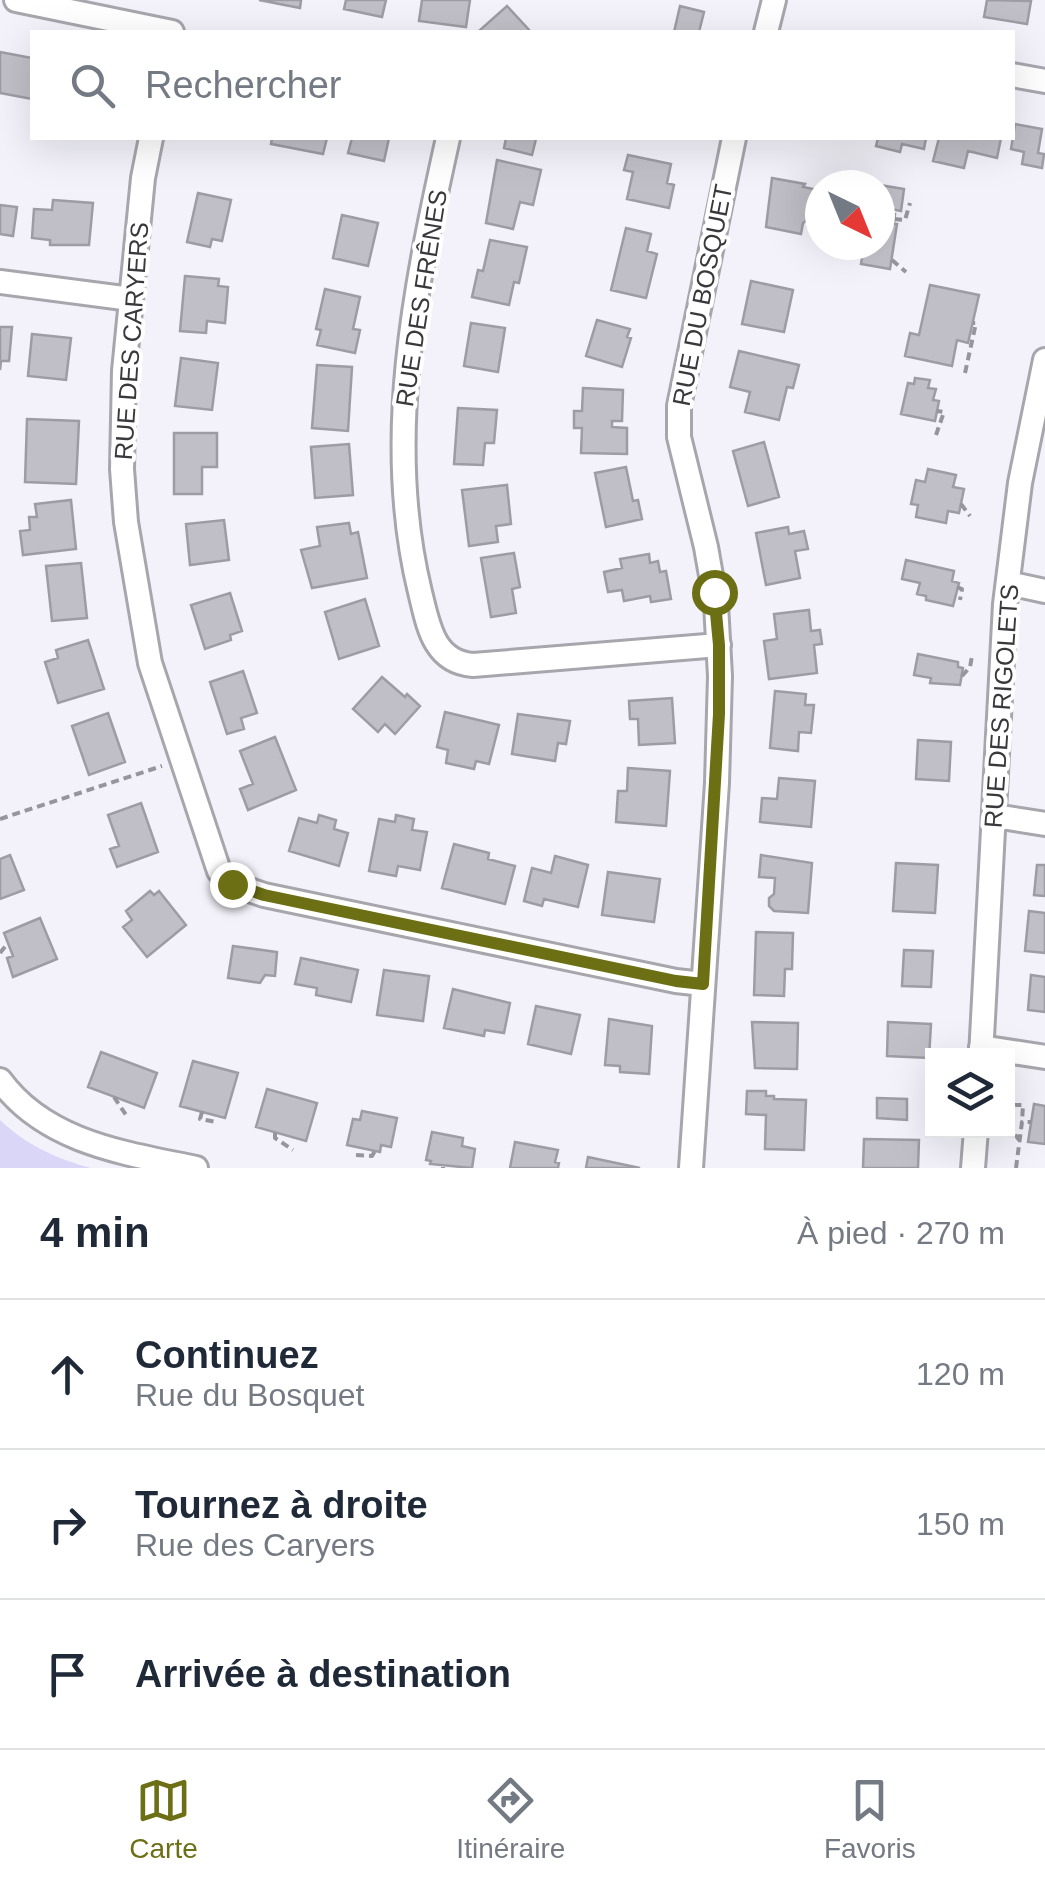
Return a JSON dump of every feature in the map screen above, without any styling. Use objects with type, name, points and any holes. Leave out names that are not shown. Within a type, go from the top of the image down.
[{"type":"street","points":[[16,0],[162,30]]},
{"type":"street","points":[[768,30],[774,0]]},
{"type":"street","points":[[1015,76],[1045,81]]},
{"type":"street","name":"RUE DES CARYERS","points":[[151,140],[124,371],[122,456],[134,580],[156,687],[212,856],[226,879],[241,889],[264,895],[703,984]]},
{"type":"street","name":"RUE DES FRÊNES","points":[[448,140],[408,350],[402,454],[416,576],[437,646],[452,660],[473,665],[719,645]]},
{"type":"street","name":"RUE DU BOSQUET","points":[[692,1168],[716,783],[719,645],[706,547],[682,453],[679,422],[682,386],[734,140]]},
{"type":"street","points":[[0,282],[131,299]]},
{"type":"street","name":"RUE DES RIGOLETS","points":[[981,1048],[1008,583],[1020,483],[1045,360]]},
{"type":"street","points":[[1008,583],[1045,591]]},
{"type":"street","points":[[995,816],[1045,824]]},
{"type":"street","points":[[1015,1054],[1045,1056]]},
{"type":"street","points":[[0,1080],[33,1113],[84,1142],[196,1168]]},
{"type":"street","points":[[973,1168],[975,1138]]},
{"type":"path","points":[[895,219],[906,220],[910,203]]},
{"type":"path","points":[[892,260],[906,272]]},
{"type":"path","points":[[965,373],[976,323],[973,322]]},
{"type":"path","points":[[936,436],[944,412],[938,410]]},
{"type":"path","points":[[961,504],[970,516]]},
{"type":"path","points":[[958,587],[962,589],[960,600]]},
{"type":"path","points":[[962,676],[967,674],[972,656]]},
{"type":"path","points":[[0,819],[166,764]]},
{"type":"path","points":[[0,954],[8,943]]},
{"type":"path","points":[[114,1097],[126,1116]]},
{"type":"path","points":[[1016,1168],[1020,1141],[1023,1105],[1015,1105],[1009,1127],[1020,1141]]},
{"type":"path","points":[[202,1112],[200,1119],[216,1122]]},
{"type":"path","points":[[1022,1122],[1031,1122]]},
{"type":"path","points":[[275,1132],[275,1138],[294,1150]]},
{"type":"path","points":[[356,1155],[372,1156],[375,1151]]},
{"type":"shaded area","points":[[0,1120],[42,1150],[91,1168],[0,1168]]},
{"type":"building","points":[[259,0],[301,0],[300,8]]},
{"type":"building","points":[[346,0],[386,0],[382,17],[344,9]]},
{"type":"building","points":[[422,0],[470,0],[466,27],[419,21]]},
{"type":"building","points":[[987,0],[1031,1],[1027,24],[984,17]]},
{"type":"building","points":[[507,6],[529,30],[480,30]]},
{"type":"building","points":[[680,6],[704,12],[700,30],[674,30]]},
{"type":"building","points":[[0,52],[30,58],[30,99],[0,93]]},
{"type":"building","points":[[1015,124],[1042,129],[1038,153],[1044,154],[1042,168],[1022,164],[1024,152],[1011,149]]},
{"type":"building","points":[[272,140],[326,140],[323,154],[271,144]]},
{"type":"building","points":[[351,140],[389,140],[384,161],[348,153]]},
{"type":"building","points":[[506,140],[536,140],[532,155],[504,148]]},
{"type":"building","points":[[878,140],[926,140],[924,149],[902,144],[900,152],[876,146]]},
{"type":"building","points":[[938,140],[1001,140],[997,158],[968,151],[964,168],[933,161]]},
{"type":"building","points":[[628,155],[671,164],[667,183],[674,185],[669,208],[627,199],[633,172],[624,170]]},
{"type":"building","points":[[497,160],[541,170],[533,205],[520,202],[513,229],[486,223]]},
{"type":"building","points":[[772,178],[805,184],[801,234],[766,227]]},
{"type":"building","points":[[895,188],[904,189],[901,211],[895,210]]},
{"type":"building","points":[[198,193],[231,200],[222,241],[212,239],[210,247],[187,242]]},
{"type":"building","points":[[53,200],[93,203],[89,245],[50,245],[50,240],[32,238],[34,209],[52,210]]},
{"type":"building","points":[[0,205],[17,207],[13,236],[0,234]]},
{"type":"building","points":[[342,215],[378,223],[368,266],[333,258]]},
{"type":"building","points":[[626,228],[651,234],[647,251],[657,254],[646,298],[611,290]]},
{"type":"building","points":[[490,240],[527,247],[519,283],[514,282],[509,305],[472,297]]},
{"type":"building","points":[[862,260],[891,260],[890,269],[861,264]]},
{"type":"building","points":[[185,276],[219,279],[218,286],[228,287],[225,323],[207,321],[206,333],[180,331]]},
{"type":"building","points":[[751,281],[793,290],[784,332],[742,324]]},
{"type":"building","points":[[930,285],[979,295],[968,343],[957,340],[952,366],[905,356],[910,333],[919,335]]},
{"type":"building","points":[[325,289],[360,297],[353,329],[360,330],[355,353],[317,345],[321,330],[316,329]]},
{"type":"building","points":[[597,320],[630,329],[622,367],[586,356]]},
{"type":"building","points":[[471,323],[505,328],[498,372],[464,366]]},
{"type":"building","points":[[0,327],[12,327],[9,361],[1,361],[0,370]]},
{"type":"building","points":[[32,334],[71,338],[66,380],[28,376]]},
{"type":"building","points":[[739,351],[799,365],[793,388],[787,387],[779,420],[745,412],[750,392],[730,387]]},
{"type":"building","points":[[181,358],[218,363],[212,410],[175,406]]},
{"type":"building","points":[[317,365],[352,367],[348,431],[312,428]]},
{"type":"building","points":[[915,378],[930,380],[928,388],[936,389],[933,400],[939,401],[935,421],[901,414],[908,383],[914,384]]},
{"type":"building","points":[[583,388],[623,390],[622,421],[612,421],[612,427],[627,428],[627,454],[581,453],[582,428],[574,428],[574,411],[582,411]]},
{"type":"building","points":[[458,408],[497,410],[494,443],[485,443],[483,465],[454,464]]},
{"type":"building","points":[[27,419],[79,421],[76,484],[25,482]]},
{"type":"building","points":[[174,433],[217,433],[217,467],[202,467],[202,494],[174,494]]},
{"type":"building","points":[[764,442],[779,497],[748,506],[733,451]]},
{"type":"building","points":[[349,444],[353,495],[315,498],[311,447]]},
{"type":"building","points":[[626,467],[633,501],[638,500],[642,519],[606,527],[595,473]]},
{"type":"building","points":[[928,469],[956,475],[953,487],[964,489],[959,513],[948,511],[946,523],[916,517],[918,505],[911,504],[916,480],[925,482]]},
{"type":"building","points":[[507,485],[511,524],[496,526],[498,542],[469,546],[462,490]]},
{"type":"building","points":[[71,500],[76,549],[23,555],[20,531],[30,530],[29,517],[37,517],[35,504]]},
{"type":"building","points":[[224,520],[229,560],[190,565],[186,524]]},
{"type":"building","points":[[349,523],[351,534],[358,532],[367,578],[312,588],[301,550],[320,546],[317,527]]},
{"type":"building","points":[[788,527],[789,534],[804,531],[808,549],[795,551],[800,578],[766,585],[756,533]]},
{"type":"building","points":[[514,553],[520,587],[512,589],[516,613],[491,617],[481,558]]},
{"type":"building","points":[[649,554],[650,563],[658,561],[660,572],[666,571],[671,599],[651,602],[650,596],[624,601],[622,590],[608,592],[604,572],[622,568],[620,559]]},
{"type":"building","points":[[906,560],[954,571],[952,581],[959,583],[953,606],[917,594],[920,583],[902,579]]},
{"type":"building","points":[[81,563],[87,618],[52,621],[46,566]]},
{"type":"building","points":[[230,593],[242,631],[230,635],[231,640],[205,649],[191,605]]},
{"type":"building","points":[[365,599],[379,646],[339,659],[325,612]]},
{"type":"building","points":[[809,610],[811,631],[820,630],[822,644],[814,645],[817,673],[769,679],[764,641],[777,639],[774,614]]},
{"type":"building","points":[[88,640],[104,689],[58,703],[45,662],[58,658],[56,650]]},
{"type":"building","points":[[918,654],[958,662],[958,667],[963,668],[960,685],[930,683],[931,678],[914,675]]},
{"type":"building","points":[[243,671],[257,713],[241,718],[244,729],[227,734],[210,682]]},
{"type":"building","points":[[382,677],[420,706],[395,734],[385,724],[378,732],[353,709]]},
{"type":"building","points":[[775,691],[806,694],[805,705],[814,705],[811,733],[799,732],[798,751],[770,748]]},
{"type":"building","points":[[672,698],[675,743],[639,745],[638,719],[630,719],[629,701]]},
{"type":"building","points":[[445,712],[499,725],[489,764],[476,761],[474,769],[446,763],[448,750],[437,747]]},
{"type":"building","points":[[108,713],[125,762],[89,775],[72,726]]},
{"type":"building","points":[[518,714],[570,721],[566,744],[558,743],[555,761],[512,754]]},
{"type":"building","points":[[275,737],[296,790],[248,810],[240,789],[253,784],[240,751]]},
{"type":"building","points":[[918,740],[951,742],[949,781],[916,779]]},
{"type":"building","points":[[628,768],[670,771],[666,826],[616,822],[618,791],[627,791]]},
{"type":"building","points":[[779,778],[815,781],[811,827],[760,822],[762,798],[777,799]]},
{"type":"building","points":[[141,803],[158,852],[117,867],[110,849],[119,846],[108,815]]},
{"type":"building","points":[[319,815],[336,820],[334,829],[348,833],[339,866],[289,851],[299,818],[317,823]]},
{"type":"building","points":[[396,815],[414,819],[412,830],[427,832],[420,870],[398,866],[396,876],[369,871],[379,819],[395,822]]},
{"type":"building","points":[[454,844],[489,853],[488,859],[515,866],[505,904],[442,888]]},
{"type":"building","points":[[10,855],[24,890],[0,899],[0,859]]},
{"type":"building","points":[[761,855],[812,863],[808,913],[774,911],[769,906],[775,878],[759,877]]},
{"type":"building","points":[[555,856],[588,865],[578,907],[544,899],[542,906],[524,901],[532,868],[551,873]]},
{"type":"building","points":[[896,863],[938,865],[935,913],[893,911]]},
{"type":"building","points":[[1037,865],[1045,865],[1045,896],[1034,895]]},
{"type":"building","points":[[608,872],[660,879],[654,922],[602,915]]},
{"type":"building","points":[[150,891],[154,895],[159,891],[186,925],[147,957],[123,927],[132,920],[126,911]]},
{"type":"building","points":[[1029,911],[1045,913],[1045,953],[1025,951]]},
{"type":"building","points":[[40,918],[57,959],[13,977],[7,958],[13,956],[4,933]]},
{"type":"building","points":[[756,932],[793,933],[792,969],[785,969],[784,996],[754,995]]},
{"type":"building","points":[[233,946],[277,952],[275,976],[265,975],[260,983],[228,978]]},
{"type":"building","points":[[904,950],[933,951],[931,987],[902,986]]},
{"type":"building","points":[[301,958],[358,970],[351,1002],[316,995],[317,988],[295,984]]},
{"type":"building","points":[[384,970],[429,976],[423,1021],[377,1015]]},
{"type":"building","points":[[1031,975],[1045,977],[1045,1012],[1028,1010]]},
{"type":"building","points":[[453,989],[510,1003],[504,1033],[485,1030],[484,1036],[444,1028]]},
{"type":"building","points":[[536,1006],[580,1015],[571,1054],[528,1044]]},
{"type":"building","points":[[609,1019],[652,1026],[649,1074],[620,1072],[620,1066],[605,1065]]},
{"type":"building","points":[[752,1022],[798,1023],[797,1069],[755,1068]]},
{"type":"building","points":[[888,1022],[931,1024],[925,1058],[887,1056]]},
{"type":"building","points":[[101,1052],[157,1073],[144,1108],[88,1087]]},
{"type":"building","points":[[193,1061],[238,1073],[225,1118],[180,1106]]},
{"type":"building","points":[[267,1089],[317,1103],[306,1141],[256,1127]]},
{"type":"building","points":[[747,1091],[766,1091],[766,1096],[774,1099],[806,1100],[804,1150],[765,1149],[766,1115],[746,1114]]},
{"type":"building","points":[[877,1098],[907,1099],[907,1120],[877,1118]]},
{"type":"building","points":[[1034,1104],[1045,1106],[1045,1144],[1028,1142]]},
{"type":"building","points":[[362,1111],[397,1118],[391,1147],[381,1145],[380,1152],[347,1145],[353,1119],[360,1120]]},
{"type":"building","points":[[432,1132],[463,1138],[462,1146],[475,1149],[472,1168],[430,1164],[426,1160]]},
{"type":"building","points":[[864,1139],[919,1140],[918,1168],[863,1168]]},
{"type":"building","points":[[515,1142],[558,1150],[558,1168],[510,1168]]},
{"type":"building","points":[[588,1157],[640,1168],[586,1168]]},
{"type":"route","points":[[232,884],[264,895],[703,984],[719,714],[714,592]]}]
